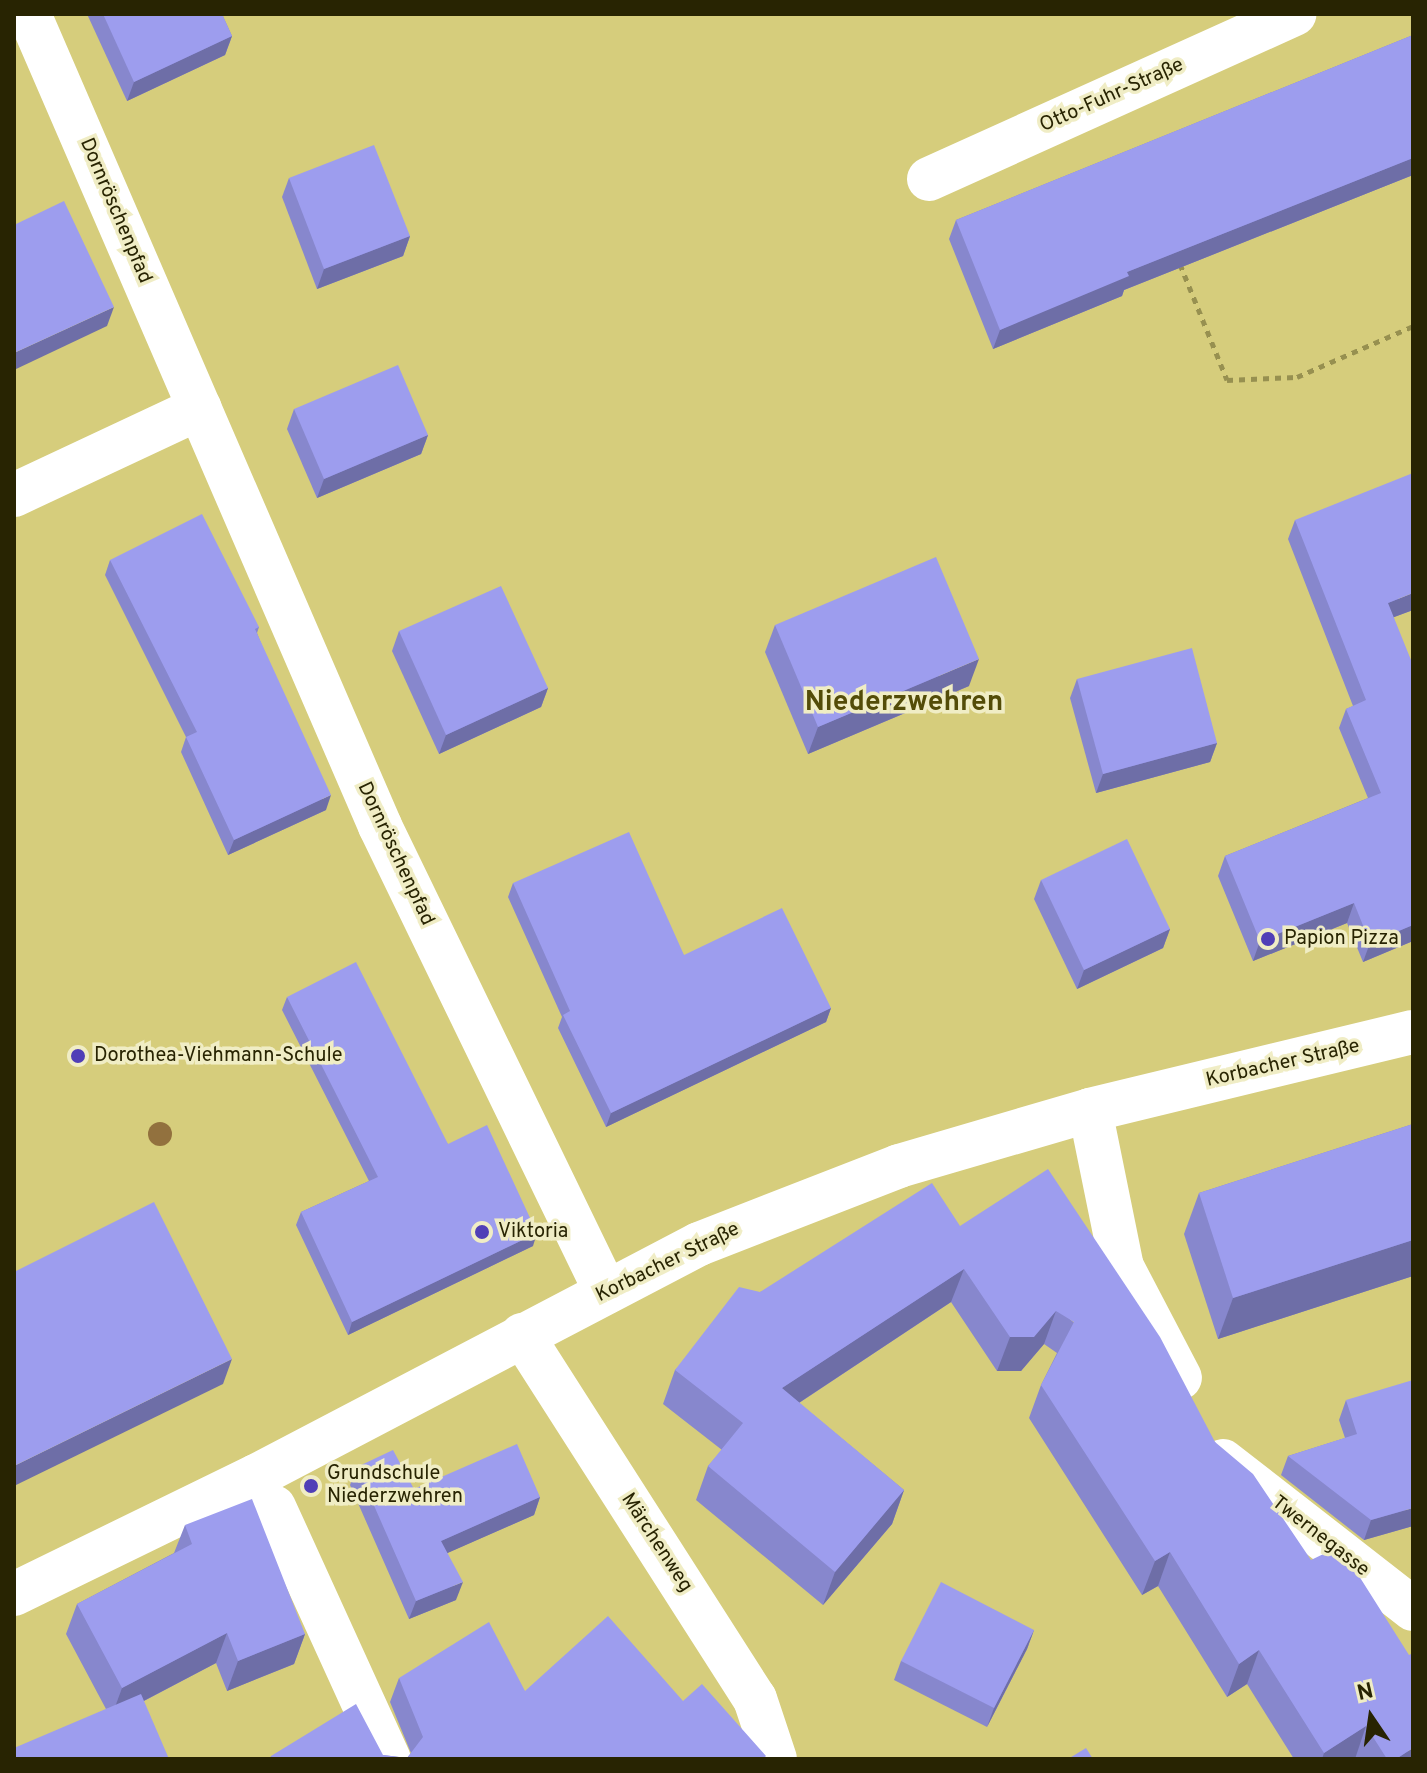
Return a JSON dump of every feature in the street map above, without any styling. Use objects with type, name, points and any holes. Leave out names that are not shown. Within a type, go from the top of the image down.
[{"type":"street","name":"Dornröschenpfad","points":[[29,14],[380,826],[606,1292]]},
{"type":"street","name":"Otto-Fuhr-Straße","points":[[929,179],[1295,14]]},
{"type":"street","points":[[14,495],[200,408]]},
{"type":"street","name":"Korbacher Straße","points":[[14,1594],[256,1476],[699,1244],[899,1166],[1090,1110],[1413,1032]]},
{"type":"street","name":"Twernegasse","points":[[1090,1110],[1122,1267],[1225,1464],[1413,1609]]},
{"type":"street","name":"Märchenweg","points":[[522,1335],[755,1699],[775,1759]]},
{"type":"street","points":[[274,1507],[389,1759]]},
{"type":"path","points":[[1175,253],[1227,380],[1297,377],[1413,326]]},
{"type":"building","points":[[103,14],[222,14],[232,36],[134,82]]},
{"type":"building","points":[[1413,35],[1413,158],[1127,272],[1129,276],[1000,330],[956,220]]},
{"type":"building","points":[[374,145],[410,236],[324,269],[289,178]]},
{"type":"building","points":[[64,201],[114,307],[14,353],[14,225]]},
{"type":"building","points":[[398,365],[428,435],[324,479],[294,409]]},
{"type":"building","points":[[1413,473],[1413,593],[1388,603],[1413,665],[1413,925],[1370,943],[1354,903],[1260,941],[1225,856],[1381,793],[1346,709],[1366,700],[1295,520]]},
{"type":"building","points":[[202,514],[259,627],[255,629],[331,795],[234,840],[186,737],[197,732],[110,560]]},
{"type":"building","points":[[936,557],[979,659],[818,727],[775,625]]},
{"type":"building","points":[[501,586],[548,688],[446,735],[399,631]]},
{"type":"building","points":[[1192,648],[1217,743],[1103,774],[1077,679]]},
{"type":"building","points":[[629,832],[684,955],[782,908],[831,1008],[611,1113],[563,1015],[570,1011],[513,883]]},
{"type":"building","points":[[1127,839],[1170,929],[1084,970],[1041,880]]},
{"type":"building","points":[[356,962],[448,1144],[487,1125],[537,1233],[352,1322],[301,1212],[378,1177],[287,997]]},
{"type":"building","points":[[1413,1124],[1413,1240],[1233,1298],[1199,1193]]},
{"type":"building","points":[[1048,1169],[1160,1337],[1215,1442],[1253,1474],[1311,1560],[1340,1546],[1409,1655],[1413,1653],[1413,1748],[1396,1759],[1387,1759],[1366,1726],[1324,1753],[1259,1650],[1239,1664],[1170,1552],[1155,1561],[1041,1385],[1074,1322],[1056,1311],[1034,1337],[1010,1337],[964,1269],[782,1388],[904,1490],[835,1572],[708,1466],[743,1423],[675,1370],[739,1287],[760,1292],[932,1183],[960,1226]]},
{"type":"building","points":[[154,1202],[232,1359],[14,1466],[14,1272]]},
{"type":"building","points":[[1413,1380],[1413,1508],[1371,1520],[1288,1456],[1357,1434],[1346,1400]]},
{"type":"building","points":[[517,1444],[540,1497],[441,1541],[463,1582],[416,1601],[357,1467],[393,1450],[414,1489]]},
{"type":"building","points":[[252,1499],[305,1634],[238,1661],[227,1633],[122,1688],[77,1604],[192,1544],[185,1525]]},
{"type":"building","points":[[941,1582],[1034,1630],[994,1708],[901,1661]]},
{"type":"building","points":[[608,1616],[683,1701],[702,1684],[766,1756],[763,1759],[272,1759],[271,1756],[356,1704],[383,1755],[407,1758],[423,1737],[399,1678],[489,1622],[525,1691]]},
{"type":"building","points":[[141,1694],[169,1759],[14,1759],[14,1748]]},
{"type":"building","points":[[1086,1748],[1093,1759],[1068,1759]]},
{"type":"place","name":"Papion Pizza","points":[[1268,939]]},
{"type":"place","name":"Dorothea-Viehmann-Schule","points":[[78,1056]]},
{"type":"place","name":"Viktoria","points":[[482,1232]]},
{"type":"place","name":"Grundschule Niederzwehren","points":[[311,1486]]},
{"type":"district","name":"Niederzwehren","points":[[904,703]]}]
